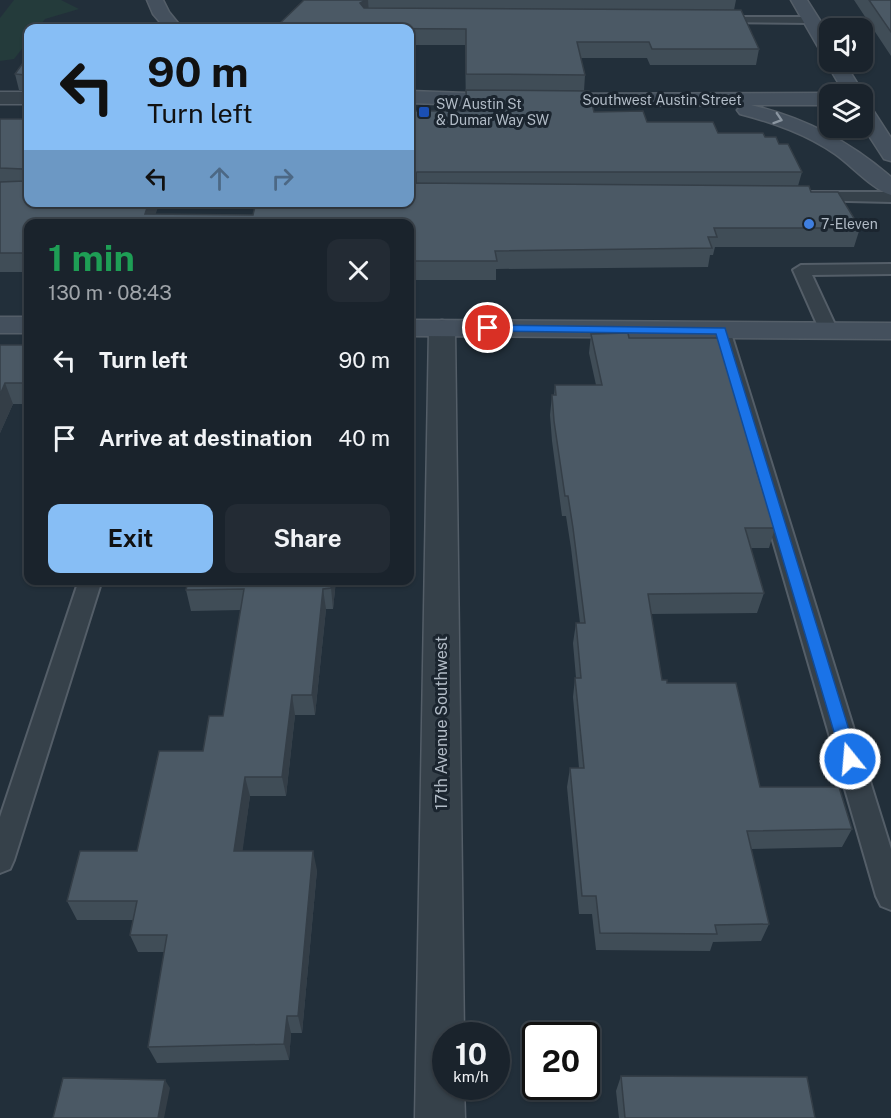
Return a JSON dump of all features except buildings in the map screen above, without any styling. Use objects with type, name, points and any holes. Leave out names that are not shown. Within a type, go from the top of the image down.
[{"type":"street","points":[[155,0],[161,14],[170,24]]},
{"type":"street","points":[[799,0],[819,34]]},
{"type":"street","name":"Southwest Austin Street","points":[[414,97],[495,100],[819,99]]},
{"type":"street","points":[[0,98],[24,98]]},
{"type":"street","points":[[701,100],[757,112],[795,124],[829,139],[855,156],[891,188]]},
{"type":"street","points":[[873,126],[891,155]]},
{"type":"street","points":[[0,325],[24,325]]},
{"type":"street","points":[[426,328],[891,331]]},
{"type":"street","name":"17th Avenue Southwest","points":[[426,328],[440,1118]]},
{"type":"lane","points":[[704,20],[810,20]]},
{"type":"lane","points":[[800,197],[891,196]]},
{"type":"lane","points":[[829,331],[801,270],[891,269]]},
{"type":"lane","points":[[721,330],[891,896]]},
{"type":"lane","points":[[0,860],[89,585]]},
{"type":"green space","points":[[14,0],[61,0],[79,9],[45,19],[41,24],[24,24],[24,46],[14,59],[0,61],[0,18]]},
{"type":"place","name":"SW Austin St & Dumar Way SW","points":[[424,112]]},
{"type":"place","name":"7-Eleven","points":[[809,224]]},
{"type":"route","points":[[488,328],[721,330],[850,759]]}]
